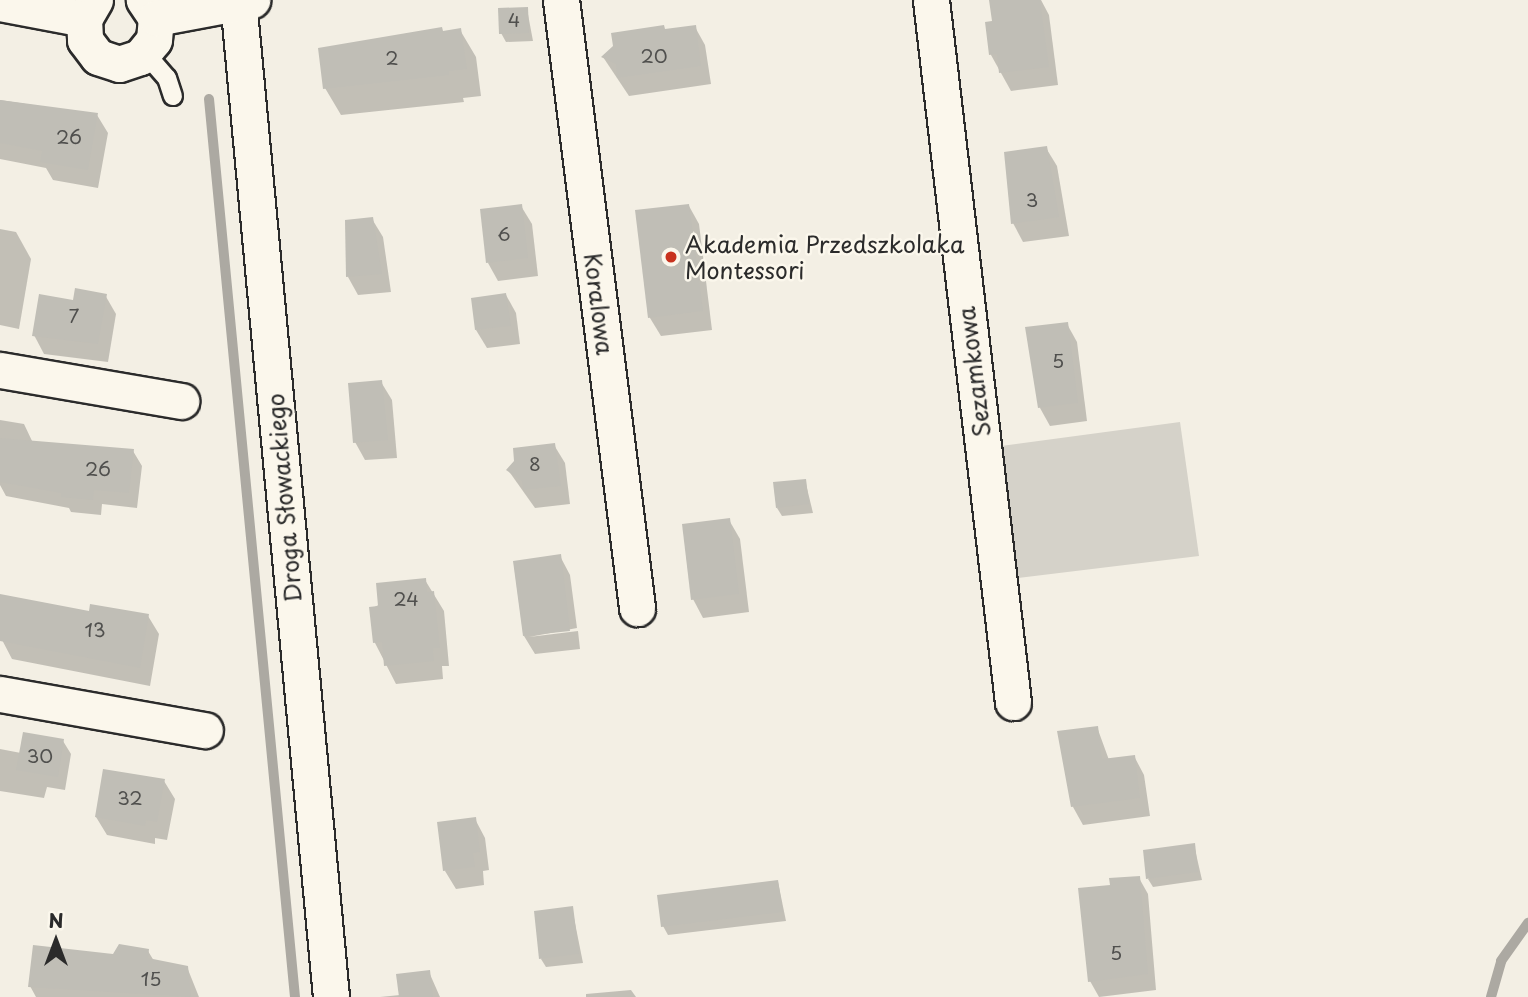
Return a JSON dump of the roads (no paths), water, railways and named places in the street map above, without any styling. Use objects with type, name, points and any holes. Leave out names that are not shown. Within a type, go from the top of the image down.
[{"type":"street","name":"Koralowa","points":[[561,0],[637,608]]},
{"type":"street","name":"Sezamkowa","points":[[931,0],[1013,702]]},
{"type":"street","points":[[0,3],[89,10],[85,40],[98,57],[119,64],[145,53],[154,40],[150,9],[242,1]]},
{"type":"street","name":"Droga Słowackiego","points":[[242,1],[331,997]]},
{"type":"street","points":[[0,370],[181,401]]},
{"type":"street","points":[[0,694],[205,730]]},
{"type":"lane","points":[[145,53],[167,78],[173,96]]},
{"type":"waterway","points":[[209,99],[295,997]]},
{"type":"waterway","points":[[1491,997],[1501,961],[1528,923]]},
{"type":"place","name":"Akademia Przedszkolaka Montessori","points":[[671,257]]}]
